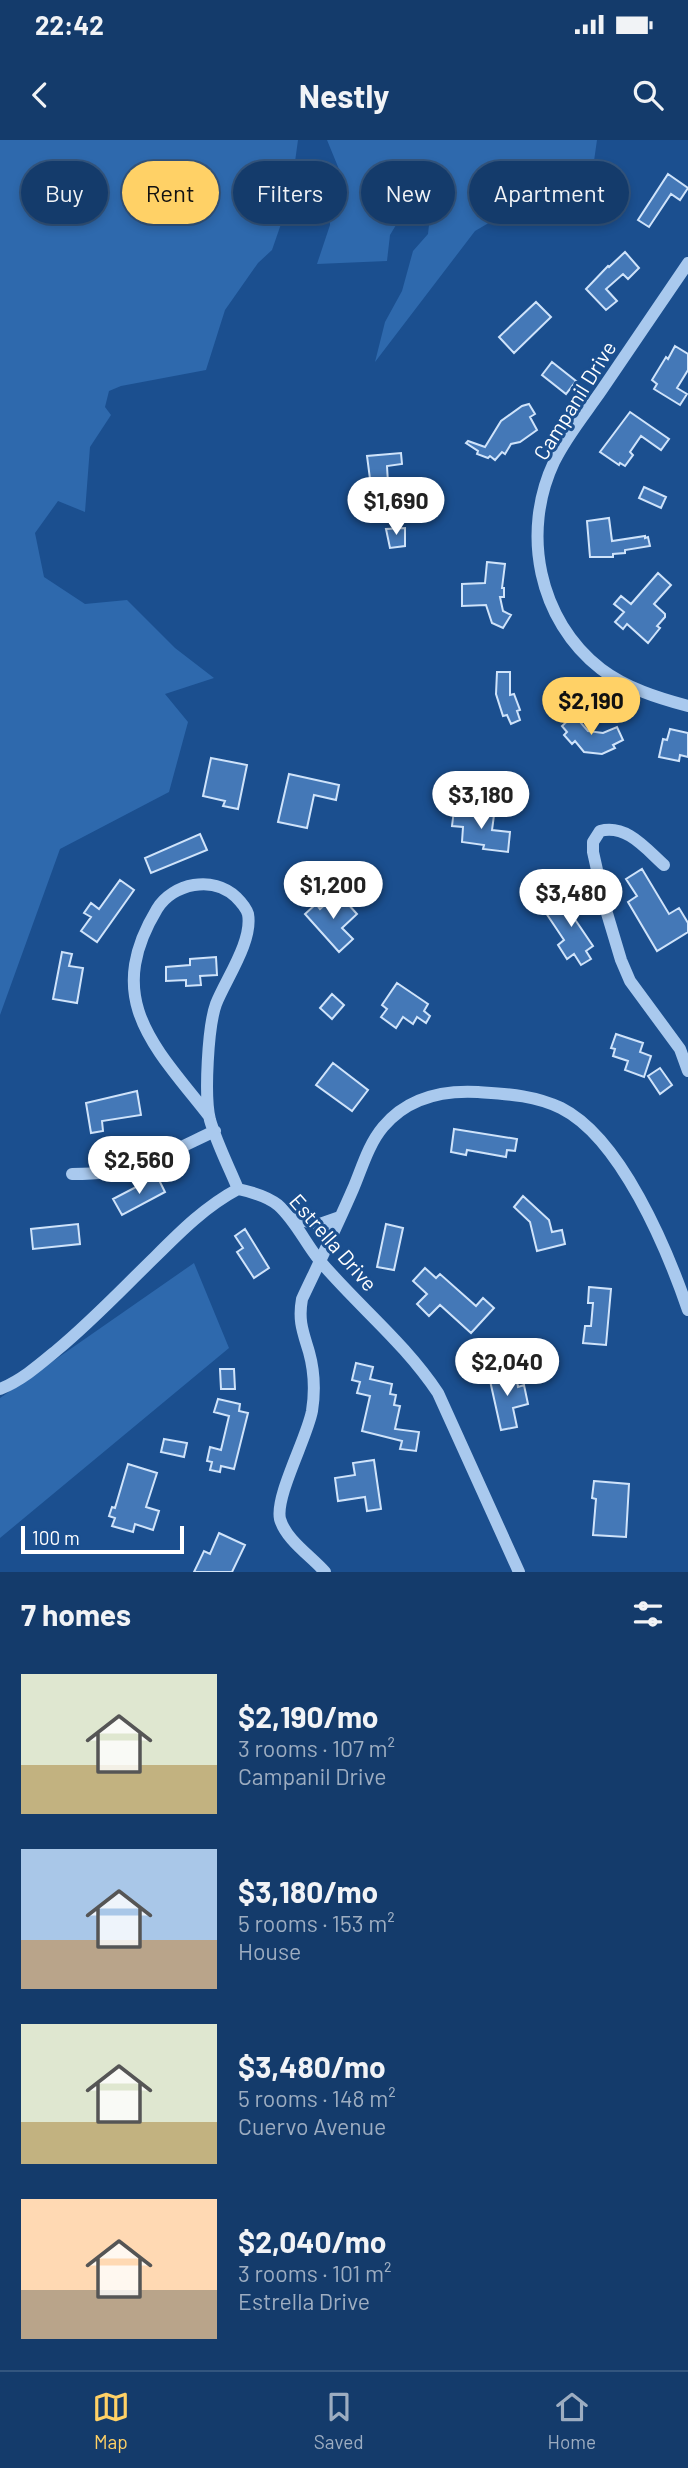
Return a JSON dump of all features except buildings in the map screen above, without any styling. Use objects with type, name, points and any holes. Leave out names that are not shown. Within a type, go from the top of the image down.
[{"type":"street","name":"Campanil Drive","points":[[688,263],[555,461],[541,500],[537,543],[543,582],[551,604],[564,629],[582,651],[601,669],[629,686],[688,706]]},
{"type":"street","points":[[664,865],[634,838],[616,830],[600,831],[593,842],[606,910],[621,960],[630,981],[680,1049],[688,1071]]},
{"type":"street","points":[[0,1390],[33,1371],[73,1337],[192,1220],[220,1199],[239,1189],[209,1116],[150,1040],[140,1019],[135,997],[134,974],[138,951],[149,923],[161,903],[174,892],[200,884],[217,886],[232,893],[244,905],[248,914],[248,931],[242,948],[215,1007],[208,1073],[209,1116]]},
{"type":"street","points":[[325,1572],[286,1530],[280,1518],[280,1505],[311,1414],[313,1384],[310,1354],[299,1315],[302,1299],[377,1136],[399,1112],[438,1093],[459,1091],[513,1094],[538,1099],[563,1109],[585,1124],[604,1144],[652,1221],[688,1310]]},
{"type":"street","points":[[72,1174],[107,1172],[136,1164],[162,1156],[215,1131]]},
{"type":"street","name":"Estrella Drive","points":[[239,1189],[266,1197],[290,1218],[320,1260],[421,1367],[438,1393],[519,1572]]},
{"type":"street","points":[[290,1218],[320,1224],[340,1217]]},
{"type":"shaded area","points":[[0,140],[298,140],[295,161],[233,161],[233,224],[281,224],[272,250],[258,263],[225,310],[206,370],[121,386],[109,391],[105,407],[111,415],[90,447],[85,512],[58,501],[35,533],[44,577],[85,604],[127,600],[175,648],[214,678],[165,694],[188,722],[169,792],[60,849],[0,1015]]},
{"type":"shaded area","points":[[327,140],[597,140],[594,161],[469,161],[469,224],[487,224],[475,231],[375,362],[385,322],[402,291],[413,251],[428,234],[429,225],[396,225],[390,235],[387,261],[317,264],[330,224],[347,224],[347,161],[336,161]]},
{"type":"shaded area","points":[[194,1263],[229,1348],[0,1538],[0,1398]]}]
